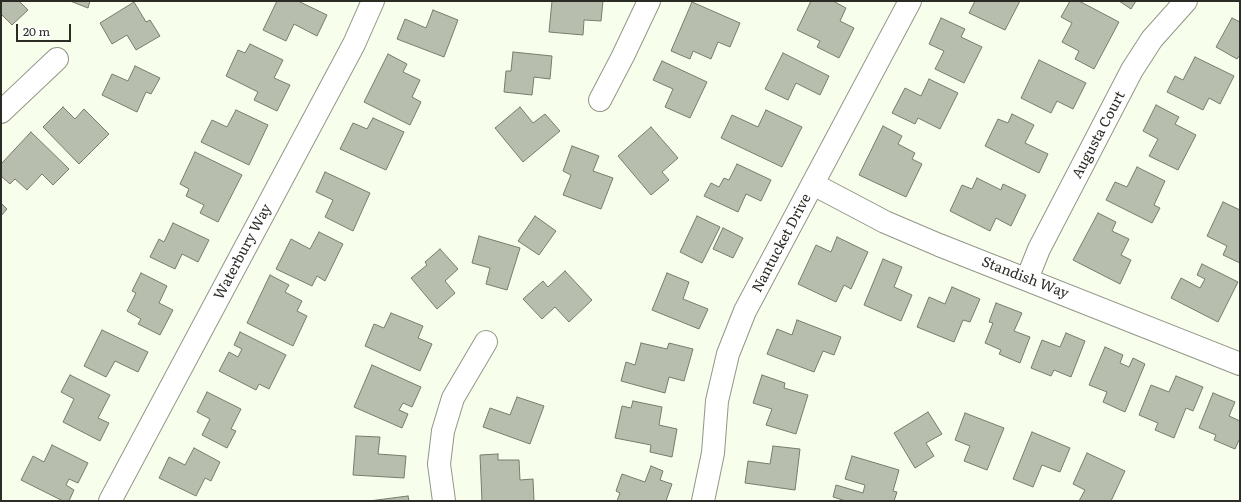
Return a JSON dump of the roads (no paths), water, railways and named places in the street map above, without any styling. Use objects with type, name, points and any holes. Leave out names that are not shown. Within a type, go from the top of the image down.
[{"type":"street","name":"Waterbury Way","points":[[110,501],[354,44],[373,1]]},
{"type":"street","points":[[600,100],[649,1]]},
{"type":"street","name":"Augusta Court","points":[[1027,279],[1039,249],[1132,70],[1152,39],[1186,1]]},
{"type":"street","name":"Nantucket Drive","points":[[703,501],[713,453],[717,401],[728,354],[745,311],[813,184],[905,3]]},
{"type":"street","points":[[1,112],[57,59]]},
{"type":"street","name":"Standish Way","points":[[813,184],[885,222],[939,245],[1240,363]]},
{"type":"street","points":[[444,501],[439,464],[443,431],[453,398],[486,342]]}]
